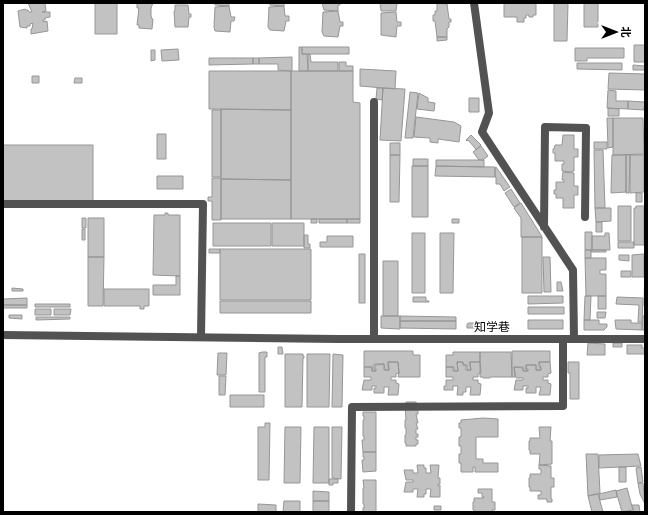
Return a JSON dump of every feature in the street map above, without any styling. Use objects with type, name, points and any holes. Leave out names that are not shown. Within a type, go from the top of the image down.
[{"type":"street","points":[[474,3],[490,113],[482,132],[573,270],[574,339]]},
{"type":"street","points":[[374,102],[374,339]]},
{"type":"street","points":[[544,227],[545,127],[586,128],[585,217]]},
{"type":"street","points":[[3,204],[203,204],[201,337]]},
{"type":"street","name":"知学巷","points":[[3,335],[338,339],[645,339]]},
{"type":"street","points":[[351,512],[352,407],[563,406],[563,339]]},
{"type":"building","points":[[28,3],[45,3],[46,11],[42,12],[50,12],[50,17],[45,18],[43,22],[47,21],[48,31],[31,34],[33,23],[30,24],[30,26],[27,26],[27,28],[20,27],[18,11],[25,9],[32,12]]},
{"type":"building","points":[[95,3],[117,3],[117,34],[95,34]]},
{"type":"building","points":[[137,3],[153,3],[151,8],[151,16],[153,19],[152,29],[139,28],[139,25],[137,25],[139,8],[137,8]]},
{"type":"building","points":[[215,3],[229,3],[229,6],[215,5]]},
{"type":"building","points":[[269,3],[284,3],[284,6],[270,5]]},
{"type":"building","points":[[322,3],[340,3],[340,5],[338,5],[338,11],[324,10]]},
{"type":"building","points":[[380,3],[397,3],[396,11],[381,11]]},
{"type":"building","points":[[437,3],[447,4],[449,19],[451,19],[451,22],[449,22],[449,27],[447,29],[447,37],[437,37],[433,15],[435,15],[435,11],[437,11]]},
{"type":"building","points":[[504,3],[536,3],[536,15],[529,17],[529,15],[526,15],[524,22],[517,22],[517,17],[504,17]]},
{"type":"building","points":[[554,3],[568,3],[567,41],[554,41]]},
{"type":"building","points":[[584,3],[598,3],[598,27],[584,27]]},
{"type":"building","points":[[175,5],[188,5],[189,14],[191,14],[191,17],[189,17],[188,27],[175,27]]},
{"type":"building","points":[[229,6],[231,17],[235,17],[234,21],[231,21],[230,32],[215,31],[215,7]]},
{"type":"building","points":[[284,6],[285,16],[289,16],[289,21],[286,21],[284,31],[270,30],[268,27],[269,7]]},
{"type":"building","points":[[338,11],[340,22],[343,22],[343,26],[340,26],[338,37],[324,36],[322,32],[323,12]]},
{"type":"building","points":[[396,12],[397,22],[401,22],[401,26],[397,26],[396,37],[381,35],[381,13]]},
{"type":"building","points":[[437,37],[447,37],[447,40],[437,41]]},
{"type":"building","points":[[634,45],[645,45],[645,62],[634,62]]},
{"type":"building","points":[[299,47],[302,47],[302,54],[307,54],[308,71],[299,71]]},
{"type":"building","points":[[302,47],[349,47],[349,54],[302,54]]},
{"type":"building","points":[[575,48],[624,48],[624,58],[587,58],[587,61],[575,61]]},
{"type":"building","points":[[178,49],[179,60],[162,61],[161,50]]},
{"type":"building","points":[[151,50],[155,50],[155,60],[151,61]]},
{"type":"building","points":[[308,54],[310,54],[311,62],[338,62],[338,71],[308,71]]},
{"type":"building","points":[[292,57],[292,71],[278,70],[278,64],[259,64],[259,58]]},
{"type":"building","points":[[209,58],[253,58],[253,64],[209,65]]},
{"type":"building","points":[[253,58],[259,58],[259,64],[253,64]]},
{"type":"building","points":[[339,62],[346,62],[346,66],[353,66],[353,71],[339,71]]},
{"type":"building","points":[[577,63],[622,63],[622,70],[577,69]]},
{"type":"building","points":[[633,65],[645,66],[645,70],[633,70]]},
{"type":"building","points":[[360,69],[396,71],[395,89],[360,86]]},
{"type":"building","points":[[209,71],[291,71],[291,110],[209,109]]},
{"type":"building","points":[[291,71],[353,71],[353,102],[360,103],[360,219],[291,219]]},
{"type":"building","points":[[609,73],[645,74],[645,90],[608,89]]},
{"type":"building","points":[[32,76],[39,76],[39,83],[32,83]]},
{"type":"building","points":[[75,78],[82,78],[82,83],[74,83]]},
{"type":"building","points":[[377,88],[383,88],[382,100],[376,99]]},
{"type":"building","points":[[383,88],[405,89],[401,141],[380,140]]},
{"type":"building","points":[[608,90],[616,91],[616,101],[628,101],[628,109],[607,108]]},
{"type":"building","points":[[410,92],[418,93],[413,138],[405,138]]},
{"type":"building","points":[[419,93],[428,98],[428,102],[435,103],[434,111],[417,109]]},
{"type":"building","points":[[469,98],[479,98],[479,112],[469,112]]},
{"type":"building","points":[[628,101],[645,101],[644,110],[628,109]]},
{"type":"building","points":[[608,108],[619,109],[619,116],[608,116]]},
{"type":"building","points":[[221,109],[291,110],[291,180],[221,179]]},
{"type":"building","points":[[212,110],[221,110],[221,177],[212,177]]},
{"type":"building","points":[[416,117],[454,122],[461,126],[459,142],[438,139],[438,143],[430,142],[430,138],[414,137]]},
{"type":"building","points":[[607,118],[613,118],[613,147],[608,148]]},
{"type":"building","points":[[613,118],[643,118],[644,154],[613,155]]},
{"type":"building","points":[[157,134],[166,134],[166,159],[157,159]]},
{"type":"building","points":[[471,135],[481,145],[476,150],[468,140],[466,140]]},
{"type":"building","points":[[563,135],[574,135],[574,149],[578,149],[578,157],[574,157],[574,171],[570,172],[562,171],[562,164],[564,164],[564,161],[555,161],[555,153],[553,153],[555,145],[562,145]]},
{"type":"building","points":[[594,142],[607,142],[607,149],[594,149]]},
{"type":"building","points":[[390,143],[400,143],[400,155],[390,155]]},
{"type":"building","points":[[3,145],[93,145],[93,201],[3,201]]},
{"type":"building","points":[[481,146],[488,156],[483,160],[479,160],[473,152]]},
{"type":"building","points":[[594,150],[603,150],[605,208],[595,208]]},
{"type":"building","points":[[390,155],[400,155],[399,202],[390,202]]},
{"type":"building","points":[[612,155],[626,155],[626,192],[611,193]]},
{"type":"building","points":[[626,155],[630,155],[629,193],[626,193]]},
{"type":"building","points":[[630,155],[644,155],[644,192],[630,193]]},
{"type":"building","points":[[413,159],[428,159],[428,166],[413,166]]},
{"type":"building","points":[[436,160],[484,160],[484,167],[436,166]]},
{"type":"building","points":[[412,166],[428,166],[428,217],[412,217]]},
{"type":"building","points":[[436,166],[495,167],[495,177],[435,176]]},
{"type":"building","points":[[496,167],[510,187],[504,191],[500,184],[496,184]]},
{"type":"building","points":[[563,172],[574,173],[574,186],[578,186],[578,195],[574,195],[574,208],[563,208],[563,198],[556,198],[556,194],[554,194],[554,190],[556,190],[556,182],[564,182],[564,180],[562,180]]},
{"type":"building","points":[[157,176],[183,176],[183,189],[157,189]]},
{"type":"building","points":[[212,178],[221,178],[221,220],[212,220],[212,201],[208,201],[208,197],[212,197]]},
{"type":"building","points":[[221,179],[291,180],[291,219],[221,219]]},
{"type":"building","points":[[511,189],[520,203],[514,207],[505,193]]},
{"type":"building","points":[[636,193],[642,193],[642,202],[636,202]]},
{"type":"building","points":[[521,203],[542,237],[521,237],[521,218],[514,208]]},
{"type":"building","points":[[618,206],[631,206],[631,241],[618,241]]},
{"type":"building","points":[[636,206],[644,206],[644,245],[634,245],[634,208],[636,208]]},
{"type":"building","points":[[595,208],[611,208],[611,221],[596,222]]},
{"type":"building","points":[[165,213],[168,213],[168,215],[180,215],[180,276],[153,275],[154,215],[165,215]]},
{"type":"building","points":[[82,218],[86,218],[86,228],[82,228]]},
{"type":"building","points":[[88,218],[104,218],[104,257],[88,257]]},
{"type":"building","points":[[311,219],[317,219],[317,223],[311,223]]},
{"type":"building","points":[[319,219],[347,219],[347,223],[319,223]]},
{"type":"building","points":[[347,219],[360,219],[360,223],[347,223]]},
{"type":"building","points":[[452,219],[459,219],[459,223],[452,223]]},
{"type":"building","points":[[596,222],[602,222],[602,232],[596,232]]},
{"type":"building","points":[[213,223],[271,223],[271,246],[213,246]]},
{"type":"building","points":[[272,223],[304,223],[304,246],[272,246]]},
{"type":"building","points":[[82,229],[85,229],[85,240],[82,240]]},
{"type":"building","points":[[585,232],[592,232],[592,250],[585,250]]},
{"type":"building","points":[[412,233],[425,233],[425,293],[412,293]]},
{"type":"building","points":[[440,233],[454,233],[453,293],[440,293]]},
{"type":"building","points":[[605,233],[609,233],[610,250],[592,250],[592,236],[605,236]]},
{"type":"building","points":[[304,235],[308,235],[308,244],[310,244],[310,248],[304,248]]},
{"type":"building","points":[[327,236],[353,236],[353,247],[320,247],[320,242],[327,242]]},
{"type":"building","points":[[522,237],[542,237],[542,293],[522,293]]},
{"type":"building","points":[[618,242],[634,242],[634,248],[618,248]]},
{"type":"building","points":[[209,249],[220,249],[220,253],[209,253]]},
{"type":"building","points":[[220,249],[311,249],[311,300],[220,300]]},
{"type":"building","points":[[585,250],[591,250],[591,258],[585,258]]},
{"type":"building","points":[[591,250],[606,250],[606,252],[591,252]]},
{"type":"building","points":[[359,254],[365,254],[365,303],[359,303]]},
{"type":"building","points":[[644,254],[644,277],[632,277],[632,255]]},
{"type":"building","points":[[619,255],[629,255],[629,261],[619,260]]},
{"type":"building","points":[[88,257],[104,257],[103,306],[88,306]]},
{"type":"building","points":[[543,257],[550,257],[551,292],[544,292]]},
{"type":"building","points":[[585,258],[606,258],[606,270],[600,270],[600,274],[606,274],[606,296],[586,296]]},
{"type":"building","points":[[383,261],[398,261],[398,316],[383,316]]},
{"type":"building","points":[[645,264],[645,306],[644,306]]},
{"type":"building","points":[[621,271],[631,271],[631,277],[621,277]]},
{"type":"building","points":[[176,276],[180,276],[180,295],[153,295],[153,285],[176,285]]},
{"type":"building","points":[[557,282],[561,282],[563,291],[557,291]]},
{"type":"building","points":[[12,288],[23,289],[23,291],[12,291]]},
{"type":"building","points":[[104,289],[149,289],[149,306],[144,306],[144,309],[140,309],[140,306],[104,306]]},
{"type":"building","points":[[528,296],[563,296],[563,303],[528,304]]},
{"type":"building","points":[[585,296],[591,296],[590,320],[584,320]]},
{"type":"building","points":[[598,296],[606,296],[606,309],[598,309]]},
{"type":"building","points":[[413,297],[426,297],[426,301],[429,302],[413,302]]},
{"type":"building","points":[[617,297],[643,298],[642,322],[638,322],[639,305],[616,304]]},
{"type":"building","points":[[27,298],[27,305],[3,305],[3,299]]},
{"type":"building","points":[[220,301],[311,301],[311,313],[220,313]]},
{"type":"building","points":[[35,304],[70,304],[70,307],[35,307]]},
{"type":"building","points":[[3,305],[27,305],[27,308],[3,308]]},
{"type":"building","points":[[528,307],[564,307],[564,314],[528,314]]},
{"type":"building","points":[[35,309],[51,309],[51,315],[35,315]]},
{"type":"building","points":[[54,309],[71,309],[70,315],[54,315]]},
{"type":"building","points":[[597,312],[606,312],[605,318],[597,318]]},
{"type":"building","points":[[9,315],[22,315],[22,319],[9,318]]},
{"type":"building","points":[[381,316],[400,316],[400,329],[381,328]]},
{"type":"building","points":[[400,316],[456,317],[456,321],[400,321]]},
{"type":"building","points":[[643,316],[645,316],[645,330],[642,330]]},
{"type":"building","points":[[36,317],[70,317],[70,319],[36,320]]},
{"type":"building","points":[[528,320],[563,320],[563,329],[528,329]]},
{"type":"building","points":[[584,320],[599,320],[599,324],[607,324],[607,327],[604,330],[584,330]]},
{"type":"building","points":[[615,320],[631,320],[631,323],[642,323],[642,330],[616,329]]},
{"type":"building","points":[[400,321],[456,321],[456,329],[400,328]]},
{"type":"building","points":[[477,323],[477,328],[467,328],[467,324]]},
{"type":"building","points":[[588,343],[605,344],[605,355],[587,355]]},
{"type":"building","points":[[613,343],[622,343],[622,347],[613,347]]},
{"type":"building","points":[[627,345],[642,345],[642,348],[645,348],[645,354],[627,354]]},
{"type":"building","points":[[278,347],[282,347],[283,354],[278,354]]},
{"type":"building","points":[[364,351],[413,351],[413,355],[420,355],[420,377],[398,377],[398,362],[388,362],[389,370],[385,370],[384,364],[374,364],[374,369],[376,371],[372,371],[372,367],[364,367]]},
{"type":"building","points":[[512,351],[550,351],[550,362],[539,362],[539,367],[541,367],[541,370],[536,370],[536,365],[526,365],[527,371],[523,371],[523,367],[514,367],[515,377],[512,377]]},
{"type":"building","points":[[267,352],[267,357],[265,357],[265,392],[259,392],[259,353]]},
{"type":"building","points":[[453,352],[480,352],[480,362],[469,362],[471,370],[467,370],[467,365],[463,365],[463,362],[457,362],[458,371],[454,371],[454,367],[446,367],[446,355],[453,355]]},
{"type":"building","points":[[480,352],[511,352],[512,377],[480,377]]},
{"type":"building","points":[[218,353],[227,353],[226,375],[217,375]]},
{"type":"building","points":[[285,354],[303,354],[304,356],[302,407],[285,407]]},
{"type":"building","points":[[307,354],[330,354],[329,407],[307,407]]},
{"type":"building","points":[[333,354],[343,355],[342,407],[332,407]]},
{"type":"building","points":[[388,362],[398,362],[399,373],[396,374],[396,377],[391,377],[391,380],[396,380],[396,383],[399,384],[398,395],[388,395],[389,387],[384,387],[384,393],[374,393],[374,388],[376,388],[376,386],[372,386],[372,390],[362,390],[364,380],[371,380],[371,377],[364,377],[364,367],[372,367],[372,371],[376,371],[375,365],[384,364],[384,370],[389,370]]},
{"type":"building","points":[[457,362],[463,362],[463,365],[466,365],[466,370],[471,370],[470,362],[480,362],[481,373],[478,374],[478,377],[473,377],[473,380],[478,380],[478,383],[481,384],[480,395],[470,395],[471,387],[466,387],[466,392],[463,392],[463,395],[457,395],[458,386],[453,386],[453,390],[444,390],[446,380],[453,380],[453,377],[446,377],[446,367],[453,367],[453,371],[458,371]]},
{"type":"building","points":[[539,362],[550,362],[551,373],[548,374],[548,377],[543,377],[543,380],[548,380],[548,383],[551,384],[550,395],[539,395],[541,387],[536,387],[536,393],[526,393],[526,388],[528,388],[528,386],[523,386],[523,390],[514,390],[516,380],[523,380],[523,378],[516,378],[514,367],[523,368],[523,371],[528,371],[528,369],[526,369],[526,365],[536,365],[536,370],[541,370]]},
{"type":"building","points":[[568,362],[579,362],[579,399],[570,399],[570,373],[568,373]]},
{"type":"building","points":[[219,376],[226,376],[225,395],[219,395]]},
{"type":"building","points":[[230,395],[264,395],[264,407],[230,407]]},
{"type":"building","points":[[406,402],[416,402],[418,423],[416,423],[418,429],[416,429],[416,434],[418,434],[418,437],[416,437],[416,440],[418,440],[418,444],[416,444],[416,446],[406,446],[405,443]]},
{"type":"building","points":[[363,412],[376,412],[376,452],[363,452]]},
{"type":"building","points":[[483,418],[498,419],[498,437],[476,437],[476,459],[483,459],[483,463],[498,463],[498,472],[475,472],[475,467],[473,467],[473,472],[461,472],[459,454],[461,454],[461,446],[459,446],[459,437],[461,437],[461,428],[459,428],[459,423],[461,423],[461,420]]},
{"type":"building","points":[[265,423],[270,423],[269,480],[258,480],[258,427],[265,427]]},
{"type":"building","points":[[285,427],[301,427],[300,483],[284,483]]},
{"type":"building","points":[[314,427],[329,427],[329,483],[313,483]]},
{"type":"building","points":[[332,427],[342,427],[341,479],[332,478]]},
{"type":"building","points":[[539,427],[551,427],[550,441],[552,441],[552,464],[539,465],[540,454],[530,454],[530,438],[540,438]]},
{"type":"building","points":[[363,452],[376,452],[376,471],[363,472]]},
{"type":"building","points":[[586,454],[598,454],[600,493],[588,496]]},
{"type":"building","points":[[638,454],[641,466],[599,468],[599,455]]},
{"type":"building","points":[[417,465],[424,465],[424,468],[426,468],[426,473],[431,473],[430,465],[439,465],[438,478],[440,478],[440,484],[438,484],[438,486],[440,485],[440,497],[430,497],[431,489],[426,489],[426,494],[424,494],[424,497],[417,497],[418,489],[413,489],[413,492],[404,492],[406,482],[413,482],[413,480],[406,480],[404,470],[413,470],[413,473],[418,473]]},
{"type":"building","points":[[539,465],[551,466],[551,478],[554,478],[554,487],[551,487],[552,502],[547,502],[547,499],[538,499],[538,495],[541,495],[541,491],[530,491],[530,474],[541,474]]},
{"type":"building","points":[[619,467],[626,467],[626,482],[619,482]]},
{"type":"building","points":[[641,467],[643,482],[638,483],[636,468]]},
{"type":"building","points":[[329,479],[338,479],[338,483],[329,485]]},
{"type":"building","points":[[363,480],[376,480],[376,512],[363,512]]},
{"type":"building","points":[[638,483],[643,483],[645,504],[640,494]]},
{"type":"building","points":[[627,488],[633,510],[622,512],[616,491]]},
{"type":"building","points":[[478,489],[492,489],[492,502],[495,502],[495,510],[492,510],[492,512],[474,512],[474,498],[484,498],[482,497],[482,493],[478,493]]},
{"type":"building","points":[[616,490],[617,497],[600,500],[599,494]]},
{"type":"building","points":[[313,491],[329,492],[329,501],[313,501]]},
{"type":"building","points":[[598,494],[603,512],[592,512],[588,496]]},
{"type":"building","points":[[284,501],[300,501],[300,512],[283,512]]},
{"type":"building","points":[[313,501],[329,501],[329,512],[313,512]]},
{"type":"building","points":[[258,504],[276,505],[276,512],[258,512]]},
{"type":"building","points":[[632,505],[639,505],[640,512],[634,512]]},
{"type":"building","points":[[434,506],[441,506],[441,510],[434,510]]}]
